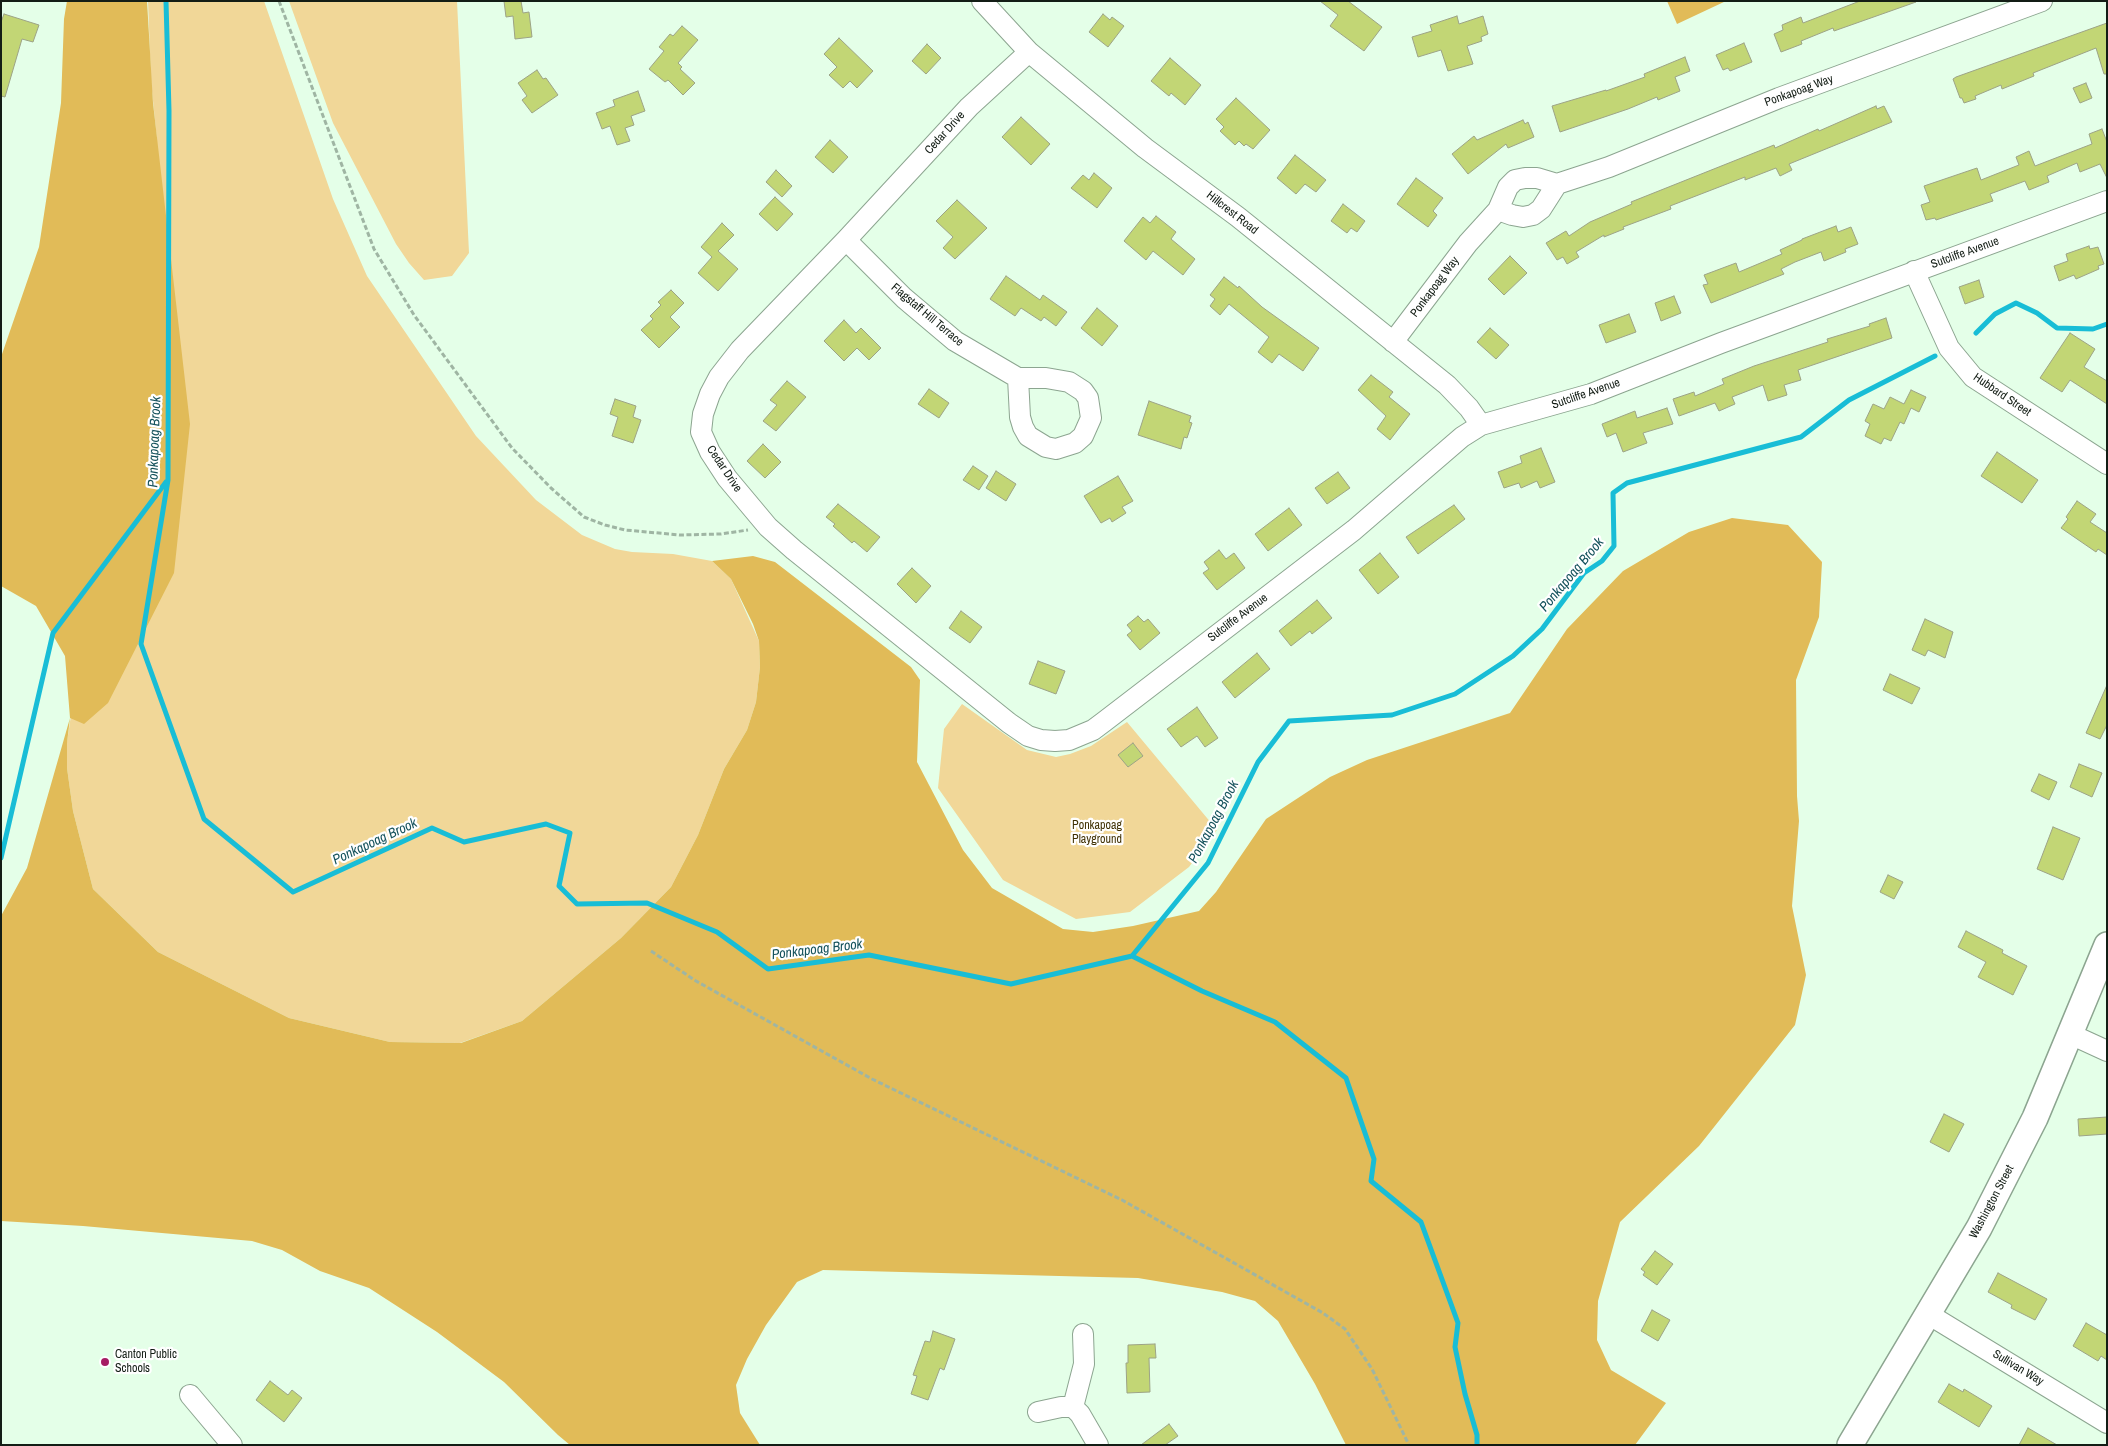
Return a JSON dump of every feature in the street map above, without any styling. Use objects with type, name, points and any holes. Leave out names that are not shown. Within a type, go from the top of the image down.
[{"type":"main road","name":"Washington Street","points":[[1850,1445],[1979,1228],[2035,1118],[2107,945]]},
{"type":"street","name":"Hillcrest Road","points":[[982,1],[1029,52],[1145,148],[1238,217],[1447,385],[1469,408],[1481,425]]},
{"type":"street","name":"Ponkapoag Way","points":[[1393,342],[1468,243],[1498,210],[1508,187],[1515,180],[1537,178],[1557,184],[1609,166],[1779,98],[2042,1]]},
{"type":"street","name":"Cedar Drive","points":[[1029,52],[968,107],[846,240],[785,301],[724,370],[710,394],[701,432],[710,452],[727,478],[768,527],[889,627],[1028,736],[1041,740],[1055,741],[1081,736],[1093,730],[1131,702]]},
{"type":"street","points":[[1498,210],[1512,216],[1533,216],[1541,208],[1557,184]]},
{"type":"street","name":"Sutcliffe Avenue","points":[[1131,702],[1354,530],[1462,437],[1481,425],[1592,394],[1721,343],[2107,201]]},
{"type":"street","name":"Flagstaff Hill Terrace","points":[[846,240],[904,298],[955,341],[1018,378]]},
{"type":"street","name":"Hubbard Street","points":[[1914,271],[1949,348],[1973,377],[2107,464]]},
{"type":"street","points":[[2070,1034],[2107,1051]]},
{"type":"street","name":"Sullivan Way","points":[[1928,1314],[2107,1423]]},
{"type":"street","points":[[1073,1408],[1084,1364],[1083,1334]]},
{"type":"street","points":[[190,1395],[232,1445]]},
{"type":"street","points":[[1038,1412],[1061,1407],[1073,1408],[1080,1414],[1098,1445]]},
{"type":"path","points":[[279,1],[374,249],[414,315],[512,448],[551,488],[584,517],[605,526],[625,530],[680,535],[720,534],[768,527]]},
{"type":"path","points":[[651,950],[696,981],[872,1080],[1122,1200],[1323,1313],[1345,1329],[1372,1369],[1409,1445]]},
{"type":"green space","points":[[148,1],[264,1],[333,199],[367,276],[476,436],[536,500],[582,535],[615,549],[632,552],[673,554],[712,561],[731,579],[759,641],[760,667],[756,702],[747,730],[724,769],[698,835],[671,887],[621,938],[522,1021],[460,1043],[390,1042],[289,1018],[158,952],[93,889],[73,811],[67,768],[67,742],[157,140],[151,81]]},
{"type":"green space","points":[[289,1],[457,1],[469,253],[452,276],[424,280],[396,244],[333,123]]},
{"type":"green space","name":"Ponkapoag Playground","points":[[962,704],[1027,750],[1056,757],[1091,746],[1127,722],[1217,830],[1189,867],[1130,912],[1076,919],[1003,880],[938,788],[944,729]]},
{"type":"shaded area","points":[[67,1],[147,1],[153,103],[190,424],[174,573],[108,703],[84,724],[70,718],[65,656],[36,606],[1,586],[1,357],[39,247],[61,103],[64,19]]},
{"type":"shaded area","points":[[1667,1],[1726,1],[1677,24]]},
{"type":"shaded area","points":[[1732,518],[1788,525],[1822,562],[1819,617],[1796,680],[1799,821],[1792,906],[1806,975],[1795,1025],[1699,1146],[1620,1222],[1598,1301],[1597,1340],[1611,1370],[1666,1403],[1635,1445],[1346,1445],[1315,1384],[1278,1321],[1255,1301],[1222,1292],[1138,1278],[823,1270],[797,1282],[766,1325],[747,1359],[736,1385],[740,1413],[760,1445],[570,1445],[504,1382],[437,1332],[369,1288],[320,1271],[282,1250],[252,1241],[83,1226],[1,1221],[1,916],[27,868],[70,718],[67,768],[73,811],[93,889],[158,952],[289,1018],[390,1042],[461,1043],[522,1021],[621,938],[671,887],[698,835],[724,769],[747,730],[756,702],[760,667],[759,641],[753,624],[731,579],[712,561],[753,556],[775,562],[911,667],[920,680],[917,762],[963,850],[992,888],[1063,929],[1093,932],[1133,926],[1199,911],[1216,892],[1266,819],[1330,777],[1367,760],[1510,713],[1567,629],[1623,571],[1689,532]]},
{"type":"building","points":[[504,1],[521,1],[523,13],[529,12],[532,37],[515,39],[513,16],[506,17]]},
{"type":"building","points":[[1320,1],[1348,1],[1382,27],[1364,51],[1330,26],[1338,15]]},
{"type":"building","points":[[1860,1],[1916,2],[1834,31],[1833,28],[1801,41],[1802,44],[1781,52],[1774,34],[1783,30],[1782,25],[1801,17],[1803,23]]},
{"type":"building","points":[[4,14],[39,25],[33,42],[22,39],[5,97],[1,96],[1,22]]},
{"type":"building","points":[[1103,14],[1110,20],[1112,17],[1124,26],[1108,47],[1089,32]]},
{"type":"building","points":[[1457,16],[1459,24],[1483,16],[1488,34],[1481,37],[1482,41],[1467,46],[1473,64],[1448,71],[1441,50],[1418,57],[1412,37],[1432,31],[1430,25]]},
{"type":"building","points":[[2107,23],[2107,74],[2104,74],[2096,48],[2033,73],[2034,76],[2002,89],[2001,85],[1975,96],[1976,99],[1964,103],[1962,98],[1960,98],[1953,79],[1956,77]]},
{"type":"building","points":[[682,26],[698,40],[678,63],[682,67],[680,69],[695,83],[683,95],[668,80],[665,82],[649,69],[664,51],[659,47],[670,34],[673,36]]},
{"type":"building","points":[[839,38],[873,71],[857,88],[850,81],[843,88],[829,75],[837,67],[824,54]]},
{"type":"building","points":[[1744,43],[1752,62],[1730,71],[1728,68],[1723,70],[1716,55]]},
{"type":"building","points":[[927,44],[941,58],[926,74],[912,61]]},
{"type":"building","points":[[1685,57],[1690,71],[1675,77],[1680,91],[1658,100],[1657,97],[1560,132],[1552,106],[1606,91],[1645,77],[1644,74]]},
{"type":"building","points":[[1170,58],[1201,85],[1185,105],[1171,93],[1169,96],[1151,81]]},
{"type":"building","points":[[537,70],[543,79],[546,78],[558,95],[532,113],[522,100],[527,96],[518,83]]},
{"type":"building","points":[[2086,83],[2092,98],[2080,103],[2073,88]]},
{"type":"building","points":[[638,91],[645,111],[631,116],[634,125],[625,128],[630,141],[617,145],[610,126],[602,129],[596,113],[615,106],[613,100]]},
{"type":"building","points":[[1236,98],[1270,130],[1253,149],[1246,144],[1244,146],[1239,141],[1235,145],[1220,131],[1224,127],[1216,119]]},
{"type":"building","points":[[1876,106],[1877,109],[1884,106],[1892,122],[1789,164],[1792,170],[1780,176],[1776,168],[1745,180],[1745,177],[1670,206],[1671,209],[1623,227],[1624,229],[1604,237],[1604,235],[1576,252],[1579,257],[1567,264],[1563,257],[1557,260],[1546,243],[1566,231],[1569,236],[1590,222],[1632,204],[1631,202],[1774,145],[1775,148],[1818,129],[1819,131]]},
{"type":"building","points":[[1021,117],[1050,144],[1031,165],[1002,137]]},
{"type":"building","points":[[1523,120],[1525,124],[1528,122],[1534,137],[1508,148],[1506,144],[1468,174],[1452,154],[1474,136],[1477,140]]},
{"type":"building","points":[[2102,129],[2107,142],[2107,178],[2100,164],[2080,172],[2077,163],[2047,176],[2049,182],[2029,190],[2025,181],[1990,194],[1993,201],[1936,220],[1935,218],[1926,220],[1921,205],[1930,202],[1924,186],[1977,168],[1981,180],[2019,165],[2016,157],[2029,151],[2035,166],[2092,144],[2089,134]]},
{"type":"building","points":[[830,140],[848,157],[833,173],[815,157]]},
{"type":"building","points":[[1295,155],[1326,180],[1316,192],[1305,184],[1296,194],[1277,178]]},
{"type":"building","points":[[776,170],[792,186],[782,197],[766,182]]},
{"type":"building","points":[[1094,173],[1112,188],[1097,208],[1071,188],[1083,175],[1089,180]]},
{"type":"building","points":[[1416,178],[1443,198],[1433,211],[1437,215],[1428,227],[1397,204]]},
{"type":"building","points":[[775,197],[793,214],[777,231],[759,214]]},
{"type":"building","points":[[957,200],[987,228],[955,259],[943,248],[953,237],[936,221]]},
{"type":"building","points":[[1343,204],[1365,221],[1357,232],[1351,228],[1347,233],[1331,221]]},
{"type":"building","points":[[1156,216],[1176,232],[1171,239],[1195,259],[1183,275],[1153,251],[1146,260],[1124,241],[1143,217],[1150,223]]},
{"type":"building","points":[[722,223],[734,235],[718,251],[738,269],[718,291],[698,273],[712,257],[701,247]]},
{"type":"building","points":[[1836,226],[1838,232],[1851,227],[1858,244],[1845,249],[1846,252],[1824,261],[1821,252],[1795,262],[1781,269],[1784,274],[1711,303],[1703,285],[1708,284],[1704,275],[1736,263],[1739,272],[1782,254],[1780,250],[1802,239]]},
{"type":"building","points":[[2089,246],[2090,249],[2098,247],[2104,264],[2098,266],[2099,269],[2076,279],[2074,275],[2059,281],[2054,266],[2068,261],[2066,254]]},
{"type":"building","points":[[1510,256],[1527,273],[1504,295],[1488,279]]},
{"type":"building","points":[[1006,276],[1040,300],[1043,295],[1067,312],[1056,326],[1044,317],[1041,321],[1021,308],[1015,316],[990,299]]},
{"type":"building","points":[[1224,277],[1238,288],[1239,286],[1262,307],[1319,348],[1303,371],[1279,354],[1272,363],[1258,352],[1269,337],[1229,304],[1220,315],[1210,306],[1215,299],[1210,295]]},
{"type":"building","points":[[1979,280],[1984,297],[1965,304],[1959,287]]},
{"type":"building","points":[[671,290],[684,303],[670,317],[680,327],[659,348],[641,330],[653,319],[650,316],[661,305],[658,302]]},
{"type":"building","points":[[1674,296],[1681,313],[1661,321],[1655,303]]},
{"type":"building","points":[[1097,308],[1118,326],[1102,346],[1081,328]]},
{"type":"building","points":[[1629,314],[1636,332],[1606,343],[1599,325]]},
{"type":"building","points":[[1886,318],[1892,338],[1798,370],[1801,380],[1784,385],[1787,395],[1768,401],[1763,385],[1732,397],[1735,404],[1719,411],[1715,403],[1679,416],[1673,399],[1694,392],[1695,396],[1724,384],[1722,379],[1754,366],[1828,342],[1827,339],[1870,326],[1869,324]]},
{"type":"building","points":[[844,320],[856,333],[861,328],[881,348],[869,360],[857,348],[844,361],[824,341]]},
{"type":"building","points":[[1490,328],[1509,345],[1496,359],[1477,342]]},
{"type":"building","points":[[2070,333],[2095,349],[2084,367],[2107,381],[2107,404],[2070,380],[2062,392],[2040,378]]},
{"type":"building","points":[[1371,375],[1393,392],[1389,397],[1410,414],[1390,440],[1377,429],[1386,416],[1358,390]]},
{"type":"building","points":[[787,381],[806,397],[776,431],[763,421],[777,405],[770,400]]},
{"type":"building","points":[[929,389],[949,403],[939,418],[918,404]]},
{"type":"building","points":[[1911,390],[1926,397],[1919,412],[1911,408],[1904,424],[1900,422],[1891,441],[1884,438],[1881,444],[1865,436],[1870,424],[1865,421],[1873,404],[1884,409],[1890,397],[1904,404]]},
{"type":"building","points":[[615,399],[636,406],[633,417],[641,420],[633,443],[612,436],[618,417],[610,414]]},
{"type":"building","points":[[1149,401],[1191,416],[1189,422],[1192,423],[1187,438],[1184,437],[1181,449],[1138,435]]},
{"type":"building","points":[[1667,408],[1673,424],[1643,433],[1647,443],[1623,452],[1616,433],[1607,437],[1602,424],[1635,411],[1637,418]]},
{"type":"building","points":[[763,444],[781,462],[765,478],[747,461]]},
{"type":"building","points":[[1541,448],[1555,482],[1540,488],[1537,481],[1521,488],[1519,483],[1504,488],[1498,472],[1522,463],[1520,456]]},
{"type":"building","points":[[1997,452],[2038,480],[2022,503],[1981,476]]},
{"type":"building","points":[[973,466],[988,476],[979,490],[963,480]]},
{"type":"building","points":[[996,471],[1016,484],[1006,501],[986,488]]},
{"type":"building","points":[[1338,472],[1350,488],[1327,504],[1315,488]]},
{"type":"building","points":[[1118,476],[1133,501],[1122,507],[1126,513],[1112,522],[1110,518],[1101,523],[1084,496]]},
{"type":"building","points":[[2077,501],[2096,514],[2090,522],[2107,533],[2107,555],[2098,549],[2096,552],[2061,528]]},
{"type":"building","points":[[838,504],[880,537],[867,552],[854,541],[852,543],[826,517]]},
{"type":"building","points":[[1454,505],[1465,519],[1418,554],[1406,537]]},
{"type":"building","points":[[1289,508],[1302,525],[1268,551],[1255,534]]},
{"type":"building","points":[[1219,550],[1226,559],[1234,553],[1245,568],[1217,590],[1203,573],[1209,569],[1204,562]]},
{"type":"building","points":[[1380,553],[1399,577],[1378,594],[1359,570]]},
{"type":"building","points":[[912,568],[931,586],[916,603],[897,584]]},
{"type":"building","points":[[1317,600],[1332,618],[1312,634],[1310,631],[1291,646],[1279,631]]},
{"type":"building","points":[[961,611],[982,627],[970,643],[949,628]]},
{"type":"building","points":[[1138,616],[1144,622],[1148,619],[1160,633],[1140,650],[1127,635],[1132,631],[1127,625]]},
{"type":"building","points":[[1925,619],[1953,632],[1945,658],[1928,650],[1925,656],[1912,650]]},
{"type":"building","points":[[1257,653],[1270,669],[1235,698],[1222,682]]},
{"type":"building","points":[[1038,661],[1065,671],[1056,694],[1029,684]]},
{"type":"building","points":[[1890,674],[1920,688],[1912,704],[1883,690]]},
{"type":"building","points":[[2107,685],[2107,725],[2100,739],[2086,733]]},
{"type":"building","points":[[1197,707],[1218,738],[1205,747],[1197,736],[1181,747],[1167,729]]},
{"type":"building","points":[[1133,743],[1143,756],[1128,767],[1118,755]]},
{"type":"building","points":[[2079,764],[2102,773],[2092,797],[2070,787]]},
{"type":"building","points":[[2039,774],[2057,782],[2049,800],[2031,791]]},
{"type":"building","points":[[2053,827],[2080,838],[2063,880],[2037,869]]},
{"type":"building","points":[[1888,875],[1903,882],[1894,899],[1880,892]]},
{"type":"building","points":[[1966,931],[2003,950],[2002,953],[2027,966],[2013,995],[1978,977],[1986,962],[1958,947]]},
{"type":"building","points":[[1944,1114],[1964,1124],[1949,1152],[1930,1142]]},
{"type":"building","points":[[2107,1117],[2107,1134],[2079,1136],[2078,1119]]},
{"type":"building","points":[[1655,1251],[1673,1264],[1657,1285],[1643,1275],[1645,1272],[1641,1269]]},
{"type":"building","points":[[1998,1273],[2047,1299],[2035,1320],[2011,1308],[2012,1305],[1988,1292]]},
{"type":"building","points":[[1652,1310],[1670,1320],[1658,1341],[1641,1331]]},
{"type":"building","points":[[2086,1323],[2107,1335],[2107,1360],[2101,1356],[2098,1361],[2073,1346]]},
{"type":"building","points":[[933,1331],[955,1339],[944,1370],[940,1368],[928,1400],[911,1394],[917,1376],[913,1375],[925,1341],[930,1342]]},
{"type":"building","points":[[1155,1344],[1156,1358],[1149,1358],[1150,1392],[1127,1393],[1126,1363],[1128,1363],[1128,1345]]},
{"type":"building","points":[[270,1381],[288,1395],[292,1390],[302,1398],[284,1422],[256,1400]]},
{"type":"building","points":[[1949,1384],[1963,1392],[1964,1389],[1992,1406],[1979,1427],[1938,1402]]},
{"type":"building","points":[[1169,1424],[1178,1436],[1165,1445],[1141,1445]]},
{"type":"building","points":[[2028,1428],[2057,1445],[2019,1445]]},
{"type":"waterway","name":"Ponkapoag Brook","points":[[166,1],[169,111],[168,480],[141,644],[204,819],[293,892],[432,828],[464,842],[546,824],[570,833],[559,886],[577,904],[647,903],[717,932],[768,969],[869,955],[1011,984],[1132,956],[1208,863],[1258,762],[1289,721],[1392,715],[1455,694],[1513,656],[1542,629],[1584,573],[1602,561],[1614,546],[1613,493],[1627,483],[1801,437],[1849,400],[1935,356]]},
{"type":"waterway","name":"Ponkapoag Brook","points":[[1976,333],[1995,314],[2016,303],[2037,313],[2057,328],[2093,329],[2107,324]]},
{"type":"waterway","points":[[1,858],[53,633],[166,482]]},
{"type":"waterway","points":[[1132,956],[1202,991],[1275,1022],[1346,1078],[1374,1159],[1371,1181],[1421,1222],[1458,1323],[1455,1347],[1465,1394],[1477,1435],[1477,1445]]},
{"type":"place","name":"Canton Public Schools","points":[[105,1362]]}]
